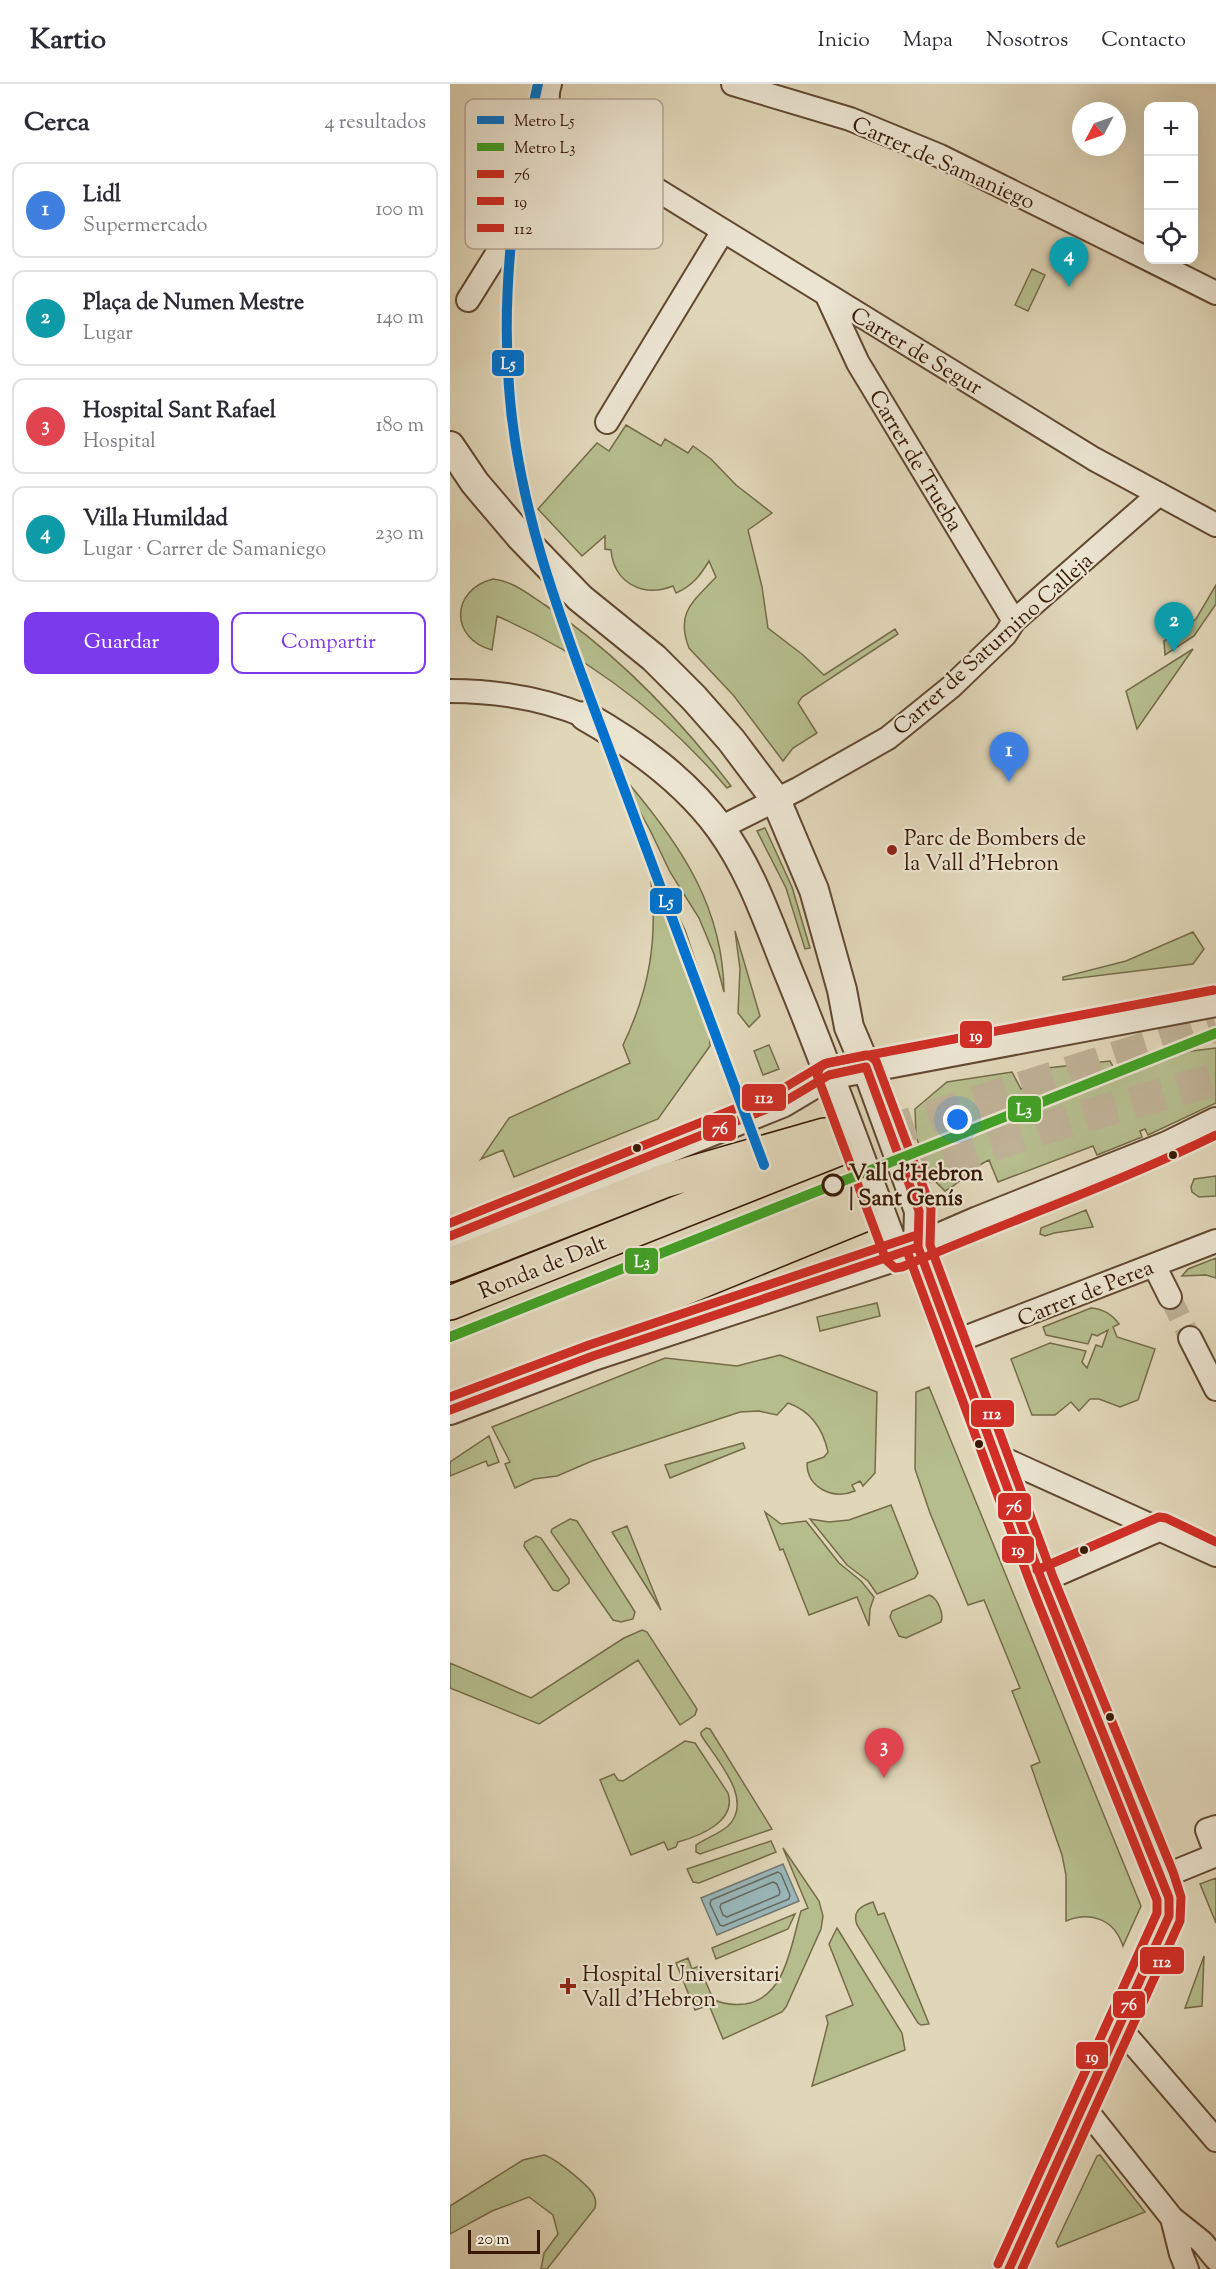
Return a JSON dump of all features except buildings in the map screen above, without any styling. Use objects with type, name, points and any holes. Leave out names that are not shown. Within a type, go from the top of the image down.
[{"type":"highway","name":"Ronda de Dalt","points":[[450,1265],[664,1181],[832,1142],[450,1303]]},
{"type":"highway","name":"Ronda de Dalt","points":[[450,1351],[857,1204],[450,1384]]},
{"type":"street","name":"Carrer de Segur","points":[[548,99],[550,84]]},
{"type":"street","name":"Carrer de Samaniego","points":[[733,84],[850,119],[940,156],[1144,257]]},
{"type":"street","name":"Carrer de Segur","points":[[663,194],[1094,459],[1216,525]]},
{"type":"street","points":[[607,422],[723,231]]},
{"type":"street","points":[[468,300],[499,249]]},
{"type":"street","name":"Carrer de Samaniego","points":[[1159,264],[1216,293]]},
{"type":"street","name":"Carrer de Trueba","points":[[827,296],[858,363],[1014,621]]},
{"type":"street","points":[[450,446],[450,461]]},
{"type":"street","points":[[450,446],[475,483],[520,536],[580,598],[654,658],[694,698],[731,740],[776,800],[814,890],[842,990],[849,1027],[919,1210],[908,1251]]},
{"type":"street","name":"Carrer de Saturnino Calleja","points":[[720,828],[888,738],[951,687],[1005,635],[1014,621],[1159,494]]},
{"type":"street","points":[[450,691],[515,695],[541,700],[585,716],[611,730],[659,765],[698,801],[720,828],[748,872],[829,1075],[908,1251],[954,1342],[993,1454],[1042,1581],[1162,1877],[1169,1898],[1169,1916],[1009,2269]]},
{"type":"street","points":[[450,1236],[782,1103],[829,1075],[1216,1002]]},
{"type":"street","points":[[450,1410],[593,1356],[908,1251],[1167,1146],[1216,1122]]},
{"type":"street","name":"Carrer de Perea","points":[[954,1342],[1216,1240]]},
{"type":"street","points":[[1154,1265],[1170,1297]]},
{"type":"street","points":[[1191,1338],[1216,1389]]},
{"type":"street","points":[[993,1454],[1216,1555]]},
{"type":"street","points":[[1042,1581],[1161,1529]]},
{"type":"street","points":[[1162,1877],[1216,1855],[1207,1830],[1216,1827]]},
{"type":"street","points":[[1119,2027],[1216,2139]]},
{"type":"street","points":[[1083,2106],[1172,2218],[1202,2242],[1216,2259]]},
{"type":"street","points":[[1172,2218],[1180,2254],[1187,2269]]},
{"type":"green space","points":[[1032,269],[1045,275],[1028,311],[1015,305]]},
{"type":"green space","points":[[626,425],[661,446],[665,439],[688,453],[693,446],[711,459],[736,485],[772,513],[748,530],[762,587],[768,628],[803,655],[824,675],[895,629],[898,634],[802,697],[798,703],[817,733],[793,748],[783,761],[734,696],[689,648],[684,625],[689,608],[716,577],[709,561],[695,580],[676,593],[673,586],[662,589],[641,589],[624,579],[618,571],[613,562],[611,550],[605,549],[605,536],[582,556],[538,509],[597,443],[609,451]]},
{"type":"green space","points":[[493,579],[507,582],[526,592],[597,644],[668,711],[731,786],[727,788],[677,735],[650,711],[593,668],[562,649],[497,616],[492,650],[478,644],[468,636],[461,614],[463,603],[469,593],[479,585]]},
{"type":"green space","points":[[1216,585],[1216,604],[1194,636],[1165,655],[1164,641],[1196,619]]},
{"type":"green space","points":[[1193,649],[1137,729],[1126,691]]},
{"type":"green space","points":[[630,785],[682,856],[708,906],[722,962],[724,992],[714,954],[699,918],[670,872],[626,787]]},
{"type":"green space","points":[[765,828],[792,887],[810,948],[805,949],[786,888],[757,831]]},
{"type":"green space","points":[[659,877],[685,930],[702,981],[708,1004],[710,1046],[658,1119],[514,1177],[503,1150],[481,1159],[509,1118],[630,1063],[623,1045],[645,985],[652,945],[651,881]]},
{"type":"green space","points":[[735,931],[760,1016],[749,1027],[738,1013],[740,969]]},
{"type":"green space","points":[[1193,932],[1204,949],[1193,964],[1063,980],[1063,977],[1126,961]]},
{"type":"green space","points":[[769,1045],[779,1069],[763,1075],[754,1051]]},
{"type":"green space","points":[[1216,1048],[1216,1103],[1148,1135],[1145,1129],[1140,1131],[1142,1137],[1097,1155],[1093,1146],[998,1182],[989,1160],[945,1191],[927,1173],[916,1135],[915,1109],[947,1082],[1012,1072],[1021,1089],[1047,1068],[1110,1061],[1118,1076],[1143,1057]]},
{"type":"green space","points":[[1216,1176],[1216,1196],[1199,1197],[1192,1192],[1194,1179]]},
{"type":"green space","points":[[1086,1210],[1093,1227],[1045,1236],[1040,1234],[1041,1228]]},
{"type":"green space","points":[[1216,1258],[1216,1278],[1206,1275],[1182,1276],[1188,1269]]},
{"type":"green space","points":[[877,1303],[880,1316],[820,1331],[817,1317]]},
{"type":"green space","points":[[1091,1308],[1104,1311],[1116,1320],[1119,1324],[1113,1327],[1117,1337],[1155,1349],[1138,1400],[1120,1407],[1099,1399],[1090,1399],[1079,1411],[1071,1402],[1055,1415],[1032,1415],[1011,1359],[1050,1343],[1086,1351],[1082,1362],[1087,1368],[1096,1345],[1102,1347],[1108,1330],[1097,1336],[1092,1334],[1088,1344],[1046,1335],[1043,1327]]},
{"type":"green space","points":[[780,1355],[877,1392],[875,1473],[863,1486],[860,1481],[852,1485],[855,1491],[830,1493],[816,1485],[811,1479],[807,1463],[824,1457],[828,1452],[826,1444],[815,1422],[796,1406],[788,1403],[777,1415],[759,1411],[740,1412],[592,1461],[557,1476],[534,1479],[515,1488],[505,1464],[510,1462],[492,1427],[665,1358],[737,1366]]},
{"type":"green space","points":[[929,1387],[1141,1906],[1123,1946],[1114,1929],[1100,1920],[1084,1917],[1066,1921],[1066,1875],[1062,1855],[1031,1766],[1040,1762],[1012,1691],[1020,1688],[984,1600],[968,1605],[930,1513],[915,1469],[916,1392]]},
{"type":"green space","points":[[489,1436],[499,1462],[488,1466],[486,1461],[450,1476],[450,1462]]},
{"type":"green space","points":[[743,1443],[745,1448],[670,1478],[665,1465]]},
{"type":"green space","points":[[891,1505],[918,1573],[915,1578],[877,1594],[868,1581],[847,1565],[810,1519],[829,1522],[849,1520]]},
{"type":"green space","points":[[765,1512],[781,1524],[806,1521],[839,1563],[861,1581],[874,1597],[870,1609],[869,1626],[857,1597],[809,1615],[783,1549],[780,1550]]},
{"type":"green space","points":[[570,1519],[577,1521],[630,1604],[635,1612],[633,1619],[621,1622],[613,1620],[551,1532],[552,1529]]},
{"type":"green space","points":[[627,1526],[661,1610],[612,1532]]},
{"type":"green space","points":[[536,1536],[541,1538],[569,1579],[569,1583],[558,1591],[553,1590],[524,1546],[525,1542]]},
{"type":"green space","points":[[929,1595],[940,1607],[941,1622],[906,1638],[899,1636],[890,1617],[892,1611]]},
{"type":"green space","points":[[642,1630],[647,1632],[697,1709],[695,1715],[680,1725],[638,1660],[539,1724],[450,1688],[450,1663],[531,1698],[624,1638]]},
{"type":"green space","points":[[706,1728],[710,1729],[772,1829],[700,1854],[696,1852],[696,1845],[728,1826],[735,1816],[737,1804],[730,1780],[701,1735]]},
{"type":"green space","points":[[685,1741],[695,1743],[728,1793],[727,1812],[715,1826],[678,1842],[676,1847],[668,1850],[664,1842],[631,1855],[600,1780],[614,1774],[618,1780],[623,1781]]},
{"type":"green space","points":[[771,1841],[776,1852],[699,1883],[693,1882],[687,1869]]},
{"type":"green space","points":[[783,1848],[819,1901],[823,1916],[821,1929],[782,2012],[723,2039],[709,2005],[695,2010],[676,1963],[688,1958],[692,1969],[699,1966],[713,1999],[720,2002],[745,2004],[759,2000],[770,1992],[785,1968],[801,1911],[808,1908]]},
{"type":"green space","points":[[1216,1878],[1216,1923],[1200,1884]]},
{"type":"green space","points":[[873,1902],[878,1915],[884,1913],[929,2024],[918,2023],[857,1925],[856,1916],[859,1910]]},
{"type":"green space","points":[[795,1914],[788,1929],[716,1959],[712,1948]]},
{"type":"green space","points":[[837,1928],[902,2033],[905,2050],[812,2086],[828,2023],[826,2016],[853,2005],[829,1944]]},
{"type":"green space","points":[[1204,1956],[1202,2006],[1185,2008]]},
{"type":"green space","points":[[544,2155],[578,2178],[593,2194],[596,2202],[595,2208],[547,2269],[541,2269],[544,2253],[558,2234],[553,2215],[529,2197],[492,2211],[450,2234],[450,2206],[523,2160]]},
{"type":"green space","points":[[1100,2155],[1145,2212],[1058,2247],[1056,2243],[1097,2156]]},
{"type":"water","points":[[783,1864],[799,1901],[717,1935],[701,1898]]},
{"type":"tunnel","points":[[836,1150],[937,1115],[1216,1026]]},
{"type":"tunnel","points":[[852,1193],[1030,1132],[1216,1079]]},
{"type":"tunnel","points":[[1170,1297],[1190,1338]]},
{"type":"metro line","name":"L5","points":[[535,99],[538,84]]},
{"type":"metro line","name":"L5","points":[[511,249],[507,310],[509,387],[514,436],[534,531],[563,624],[764,1165]]},
{"type":"metro line","name":"L3","points":[[450,1337],[1216,1033]]},
{"type":"transit line","name":"19","points":[[1214,990],[827,1063],[820,1067],[817,1075],[886,1260],[895,1268],[1099,1187],[1216,1135]]},
{"type":"transit line","name":"112","points":[[450,1223],[777,1092],[824,1064],[866,1055],[876,1061],[931,1208],[930,1245],[1053,1577],[1173,1872],[1181,1897],[1180,1921],[1022,2269]]},
{"type":"transit line","name":"76","points":[[450,1236],[782,1103],[829,1075],[866,1067],[919,1211],[918,1247],[1042,1581],[1169,1898],[1169,1916],[1009,2269]]},
{"type":"transit line","name":"112","points":[[450,1397],[589,1345],[914,1236]]},
{"type":"transit line","name":"76","points":[[450,1410],[593,1356],[918,1247]]},
{"type":"transit line","name":"19","points":[[907,1251],[1031,1585],[1157,1900],[1157,1913],[998,2264]]},
{"type":"transit line","name":"112","points":[[1037,1570],[1159,1517],[1166,1518],[1216,1542]]},
{"type":"place","name":"Villa Humildad","points":[[1069,287]]},
{"type":"place","name":"Plaça de Numen Mestre","points":[[1174,652]]},
{"type":"place","name":"Lidl","points":[[1009,782]]},
{"type":"place","name":"Parc de Bombers de la Vall d'Hebron","points":[[892,850]]},
{"type":"place","name":"Vall d’Hebron | Sant Genís","points":[[833,1185]]},
{"type":"place","name":"Hospital Sant Rafael","points":[[884,1778]]},
{"type":"place","name":"Hospital Universitari Vall d'Hebron","points":[[568,1986]]}]
